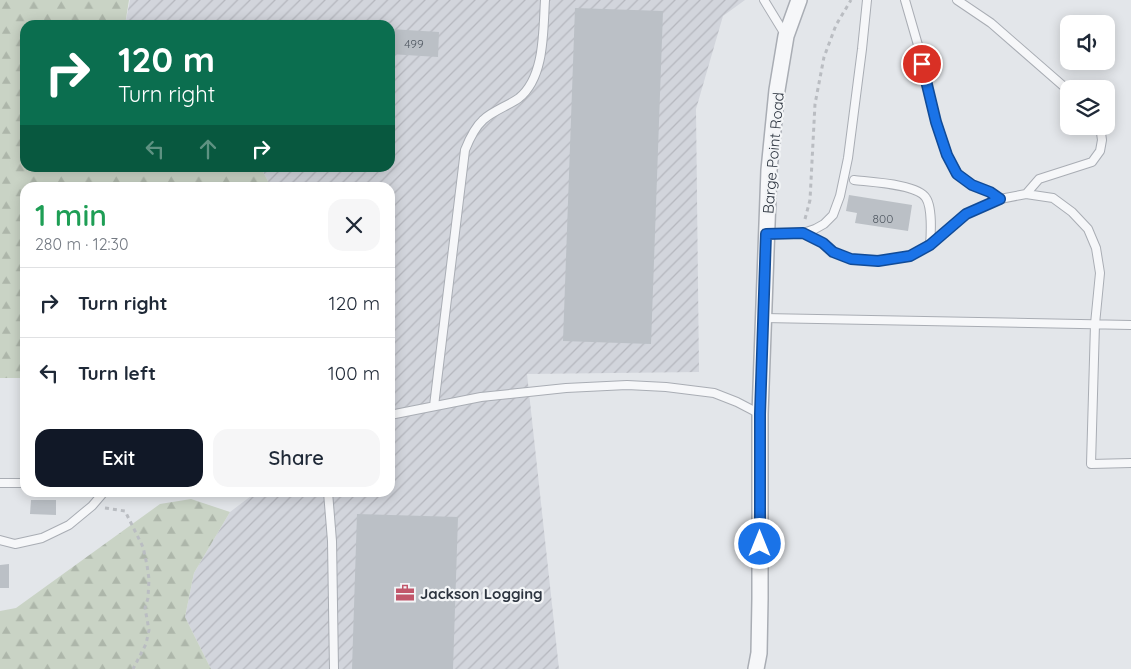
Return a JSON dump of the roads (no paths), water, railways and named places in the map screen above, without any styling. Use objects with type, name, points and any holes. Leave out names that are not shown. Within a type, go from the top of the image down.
[{"type":"street","name":"Barge Point Road","points":[[756,669],[759,653],[760,599],[760,414],[769,170],[777,90],[786,36],[799,0]]},
{"type":"lane","points":[[434,406],[465,150],[470,138],[483,120],[520,97],[533,81],[540,62],[545,0]]},
{"type":"lane","points":[[764,0],[786,36]]},
{"type":"lane","points":[[766,234],[803,233],[824,224],[833,215],[840,196],[848,158],[867,0]]},
{"type":"lane","points":[[905,0],[918,45],[936,122],[947,155],[957,174],[972,185],[990,192],[1000,199]]},
{"type":"lane","points":[[957,0],[991,23],[1060,83]]},
{"type":"lane","points":[[1026,194],[1040,179],[1092,162],[1100,151],[1101,135]]},
{"type":"lane","points":[[854,180],[911,188],[920,192],[927,198],[931,220],[930,245]]},
{"type":"lane","points":[[803,233],[823,243],[833,252],[851,259],[878,261],[910,256],[930,245],[966,214],[1000,199],[1026,194],[1052,198],[1072,212],[1088,228],[1096,248],[1100,272],[1096,324],[1091,464],[1131,463]]},
{"type":"lane","points":[[764,318],[1131,325]]},
{"type":"lane","points":[[395,413],[481,397],[566,388],[627,385],[666,387],[714,393],[760,414]]},
{"type":"lane","points":[[0,483],[20,483]]},
{"type":"lane","points":[[0,540],[15,544],[42,538],[69,525],[100,497]]},
{"type":"lane","points":[[328,497],[332,541],[334,669]]},
{"type":"place","name":"Jackson Logging","points":[[405,593]]}]
